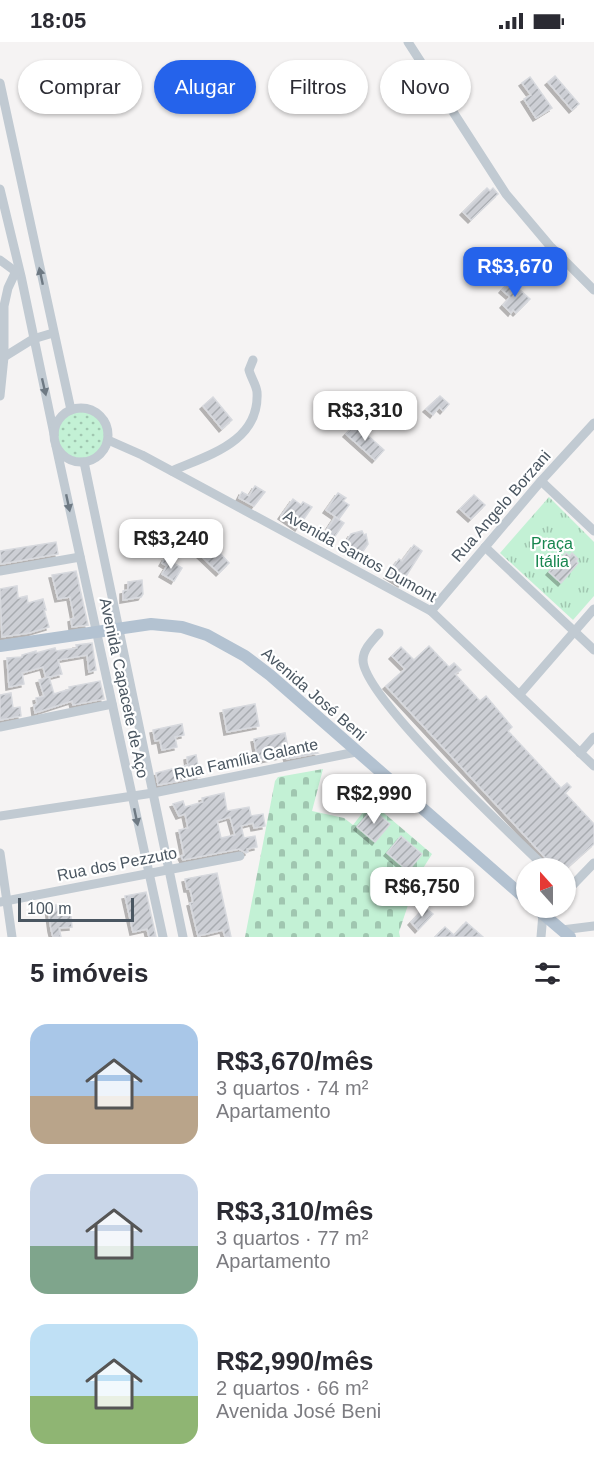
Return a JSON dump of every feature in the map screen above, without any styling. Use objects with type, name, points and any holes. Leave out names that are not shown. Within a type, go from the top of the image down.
[{"type":"main road","name":"Avenida José Beni","points":[[0,646],[151,624],[182,627],[207,635],[245,656],[270,675],[516,890]]},
{"type":"main road","points":[[551,918],[566,934]]},
{"type":"street","points":[[408,42],[506,194],[550,246],[594,290]]},
{"type":"street","points":[[0,83],[71,410]]},
{"type":"street","points":[[0,189],[56,446],[67,458],[84,462],[99,455],[108,440],[108,432],[101,417],[87,409],[71,410],[59,420],[54,434]]},
{"type":"street","points":[[0,260],[18,273]]},
{"type":"street","points":[[0,396],[4,357],[5,297],[18,273]]},
{"type":"street","points":[[4,357],[33,339],[53,333]]},
{"type":"street","points":[[172,471],[234,442],[249,427],[254,414],[256,398],[256,386],[249,370],[254,360]]},
{"type":"street","name":"Rua Angelo Borzani","points":[[431,610],[541,481],[594,423]]},
{"type":"street","name":"Avenida Santos Dumont","points":[[108,440],[142,455],[431,610],[594,766]]},
{"type":"street","name":"Avenida Capacete de Aço","points":[[56,446],[163,937]]},
{"type":"street","name":"Avenida Capacete de Aço","points":[[84,462],[183,937]]},
{"type":"street","points":[[541,481],[594,531]]},
{"type":"street","points":[[485,547],[594,650]]},
{"type":"street","points":[[0,571],[80,557]]},
{"type":"street","points":[[520,694],[594,609]]},
{"type":"street","points":[[379,633],[366,650],[363,659],[369,678],[378,691],[412,734],[536,858]]},
{"type":"street","points":[[0,727],[112,704]]},
{"type":"street","points":[[580,753],[594,737]]},
{"type":"street","name":"Rua Família Galante","points":[[0,816],[153,793],[356,752]]},
{"type":"street","points":[[0,853],[4,902],[12,937]]},
{"type":"street","name":"Rua dos Pezzuto","points":[[4,902],[240,856]]},
{"type":"street","points":[[576,880],[594,863]]},
{"type":"street","points":[[541,937],[542,918]]},
{"type":"street","points":[[566,934],[593,927]]},
{"type":"green space","points":[[81,411],[98,418],[105,435],[98,452],[81,459],[64,452],[57,435],[64,418]]},
{"type":"green space","name":"Praça Itália","points":[[549,497],[594,542],[594,596],[573,620],[500,553]]},
{"type":"green space","points":[[323,769],[312,811],[344,818],[353,825],[371,802],[432,854],[417,878],[399,932],[400,937],[245,937],[275,781],[278,777]]},
{"type":"building","points":[[555,76],[579,104],[572,110],[548,82]]},
{"type":"building","points":[[530,77],[552,108],[536,118],[524,99],[531,95],[522,83]]},
{"type":"building","points":[[487,188],[490,191],[493,188],[498,194],[471,220],[463,212]]},
{"type":"building","points":[[510,281],[530,299],[516,313],[513,310],[511,313],[503,305],[510,297],[502,290]]},
{"type":"building","points":[[440,396],[449,404],[443,411],[439,407],[433,415],[426,409]]},
{"type":"building","points":[[213,397],[232,420],[222,429],[203,406]]},
{"type":"building","points":[[355,424],[384,450],[375,460],[346,434]]},
{"type":"building","points":[[255,486],[265,492],[254,506],[239,498],[242,492],[249,496]]},
{"type":"building","points":[[338,493],[346,498],[343,501],[349,505],[339,519],[326,510]]},
{"type":"building","points":[[474,495],[485,505],[471,519],[460,509]]},
{"type":"building","points":[[293,499],[301,505],[303,502],[312,507],[298,528],[281,516]]},
{"type":"building","points":[[335,517],[344,523],[331,542],[322,537]]},
{"type":"building","points":[[362,531],[364,535],[366,534],[368,544],[359,557],[343,547],[351,534]]},
{"type":"building","points":[[209,541],[229,563],[219,573],[198,553]]},
{"type":"building","points":[[56,542],[58,554],[1,564],[0,551]]},
{"type":"building","points":[[414,545],[422,551],[401,584],[387,575]]},
{"type":"building","points":[[566,553],[570,556],[572,553],[578,559],[576,561],[578,563],[561,583],[549,572]]},
{"type":"building","points":[[165,558],[182,568],[174,581],[162,574],[167,566],[162,563]]},
{"type":"building","points":[[76,571],[88,625],[72,627],[71,619],[74,618],[70,597],[58,599],[52,575]]},
{"type":"building","points":[[142,580],[143,594],[141,597],[123,600],[123,591],[128,590],[128,582]]},
{"type":"building","points":[[17,586],[18,598],[27,596],[28,603],[43,599],[49,627],[2,637],[0,589]]},
{"type":"building","points":[[92,643],[96,670],[89,672],[87,655],[58,660],[62,674],[46,678],[43,667],[22,673],[24,684],[9,687],[7,658],[22,657],[22,655],[36,651],[36,653],[55,648],[56,651],[77,648],[76,645]]},
{"type":"building","points":[[429,646],[449,667],[454,663],[461,670],[455,674],[480,701],[486,696],[512,727],[508,731],[561,788],[567,783],[571,787],[565,793],[594,824],[594,844],[576,860],[576,858],[546,858],[386,686],[405,669],[392,656],[401,647],[414,660]]},
{"type":"building","points":[[49,677],[54,694],[70,689],[69,687],[100,681],[104,699],[73,705],[72,701],[35,713],[36,698],[44,696],[39,680]]},
{"type":"building","points":[[11,693],[13,708],[20,707],[21,716],[0,720],[0,695]]},
{"type":"building","points":[[255,704],[259,726],[227,732],[223,710]]},
{"type":"building","points":[[182,724],[184,735],[175,737],[177,747],[162,750],[160,740],[155,741],[153,730]]},
{"type":"building","points":[[285,733],[289,753],[312,748],[318,753],[287,759],[286,755],[258,761],[254,739]]},
{"type":"building","points":[[196,755],[200,777],[158,785],[156,773],[188,765],[187,757]]},
{"type":"building","points":[[346,786],[351,786],[354,792],[340,809],[332,802]]},
{"type":"building","points":[[224,793],[227,811],[249,807],[251,816],[263,814],[265,826],[254,828],[253,823],[241,826],[244,838],[255,836],[257,847],[247,849],[246,853],[239,849],[183,860],[179,830],[188,828],[185,814],[179,816],[173,804],[183,801],[185,807],[203,802],[202,798]],"holes":[[[230,817],[235,835],[221,838],[217,821]]]},
{"type":"building","points":[[372,809],[390,824],[375,842],[357,827]]},
{"type":"building","points":[[401,836],[422,854],[408,871],[387,853]]},
{"type":"building","points":[[217,873],[231,937],[225,937],[223,930],[198,936],[190,903],[193,902],[185,879]]},
{"type":"building","points":[[146,892],[156,937],[149,937],[147,929],[133,932],[125,896]]},
{"type":"building","points":[[56,905],[57,909],[70,908],[72,927],[59,928],[61,937],[53,937],[51,929],[48,907]]},
{"type":"building","points":[[425,907],[433,914],[418,930],[411,922]]},
{"type":"building","points":[[466,922],[483,937],[435,937],[445,927],[454,935]]}]
